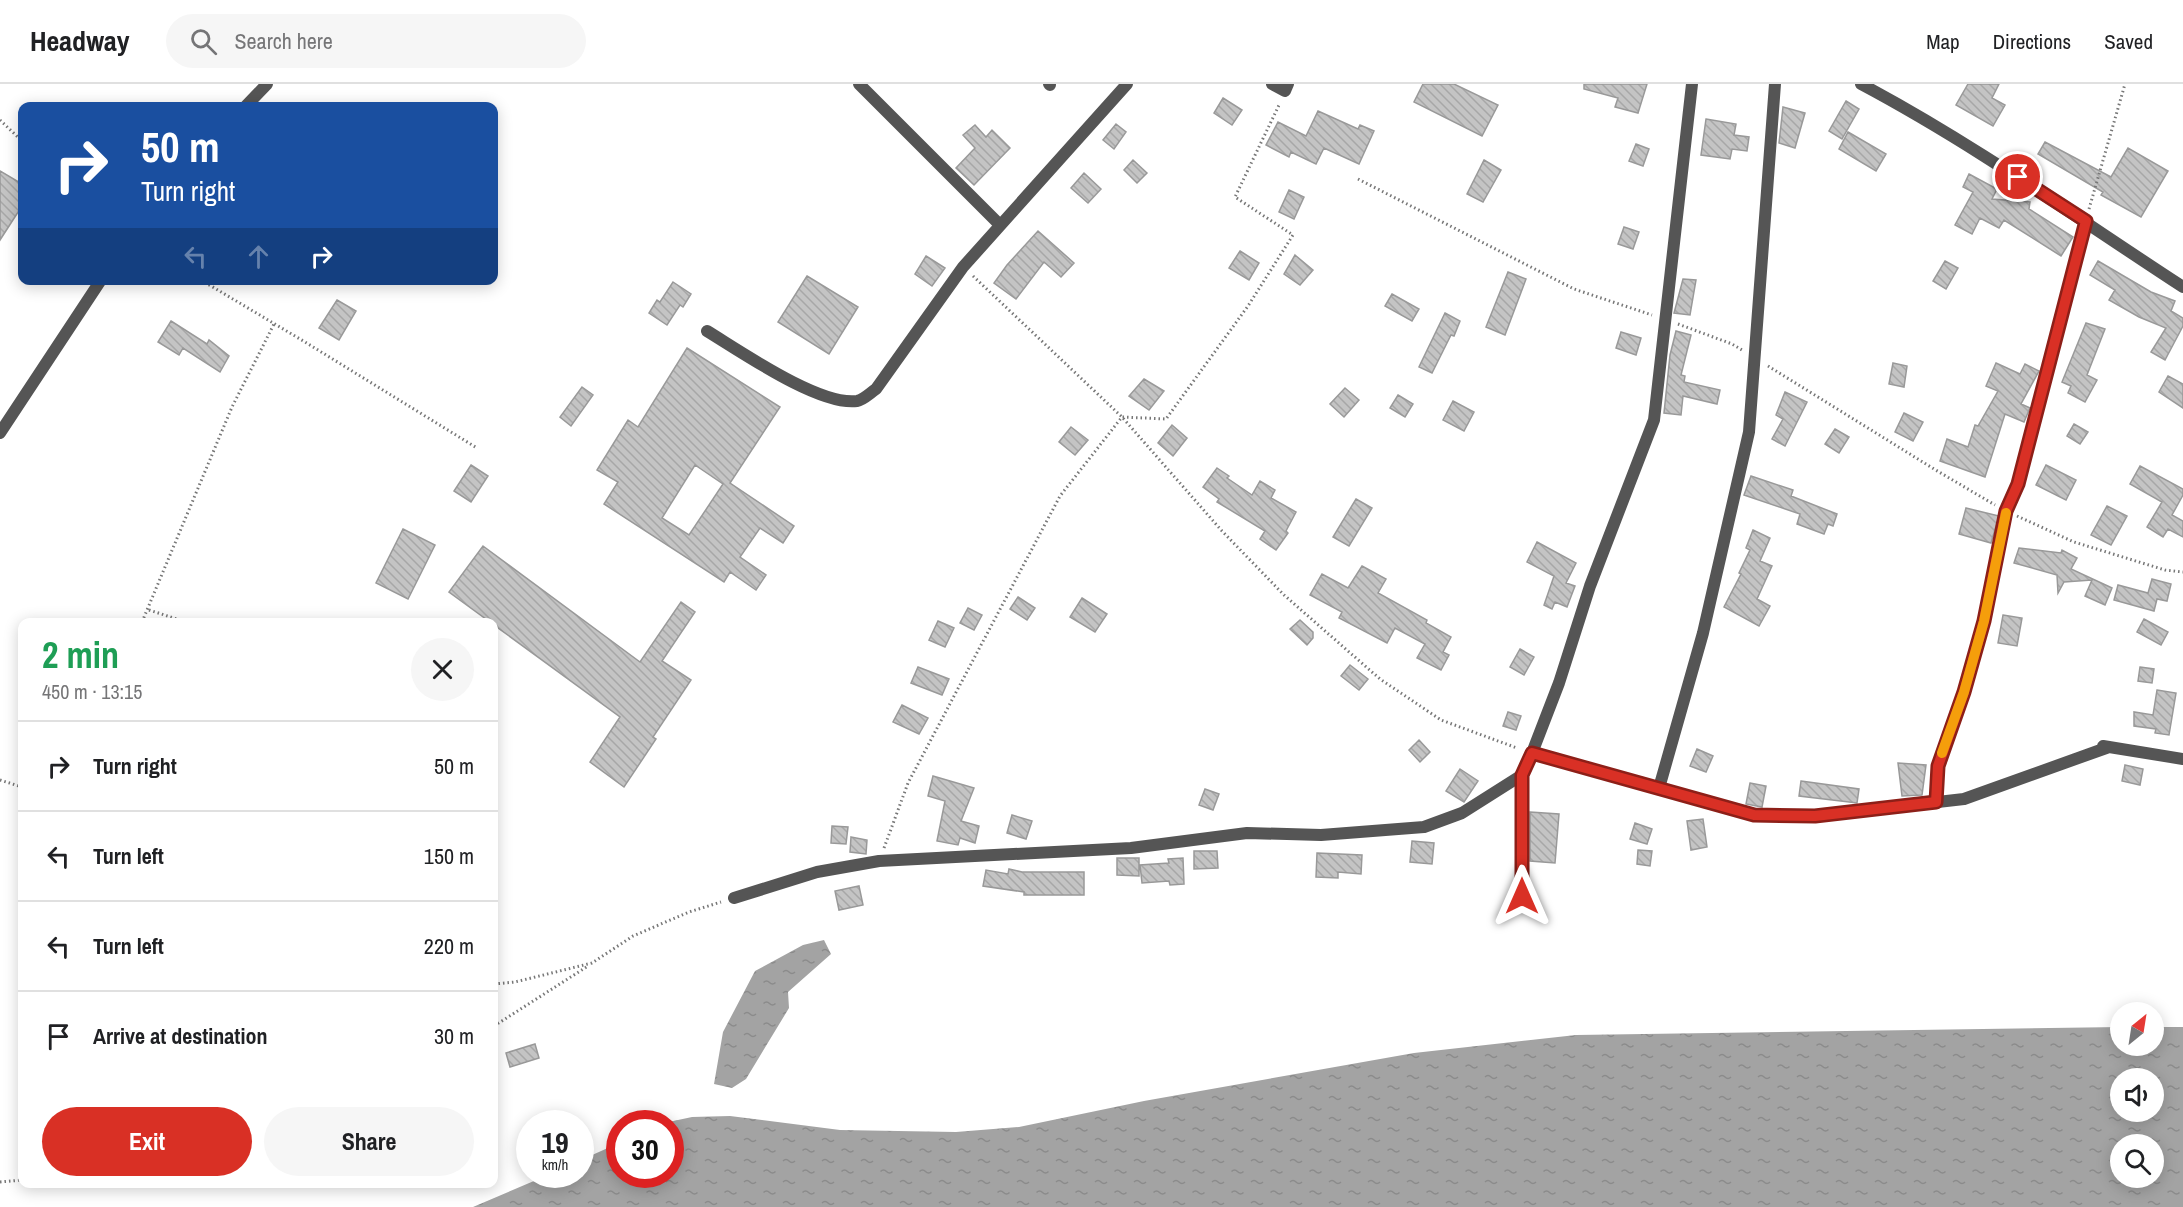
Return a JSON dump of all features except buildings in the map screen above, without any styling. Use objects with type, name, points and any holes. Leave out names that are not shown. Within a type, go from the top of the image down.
[{"type":"street","points":[[248,84],[263,88],[250,102]]},
{"type":"street","points":[[859,84],[1000,225]]},
{"type":"street","points":[[706,330],[816,393],[838,400],[859,401],[876,389],[963,267],[1127,84]]},
{"type":"street","points":[[1272,84],[1287,88]]},
{"type":"street","points":[[1522,896],[1522,775],[1559,682],[1590,586],[1654,420],[1692,84]]},
{"type":"street","points":[[1659,788],[1703,633],[1749,432],[1775,84]]},
{"type":"street","points":[[1861,84],[1932,122],[2086,221],[2183,287]]},
{"type":"street","points":[[0,433],[98,285]]},
{"type":"street","points":[[2093,745],[2183,759]]},
{"type":"street","points":[[1532,753],[1754,815],[1815,816],[1964,799],[2109,747]]},
{"type":"street","points":[[734,898],[817,872],[879,861],[1131,848],[1247,833],[1321,835],[1424,827],[1462,813],[1522,775]]},
{"type":"lane","points":[[1936,802],[1938,766],[1964,692],[1984,621],[2006,511],[2018,484],[2086,221]]},
{"type":"path","points":[[2086,221],[2125,84]]},
{"type":"path","points":[[1122,417],[1166,419],[1248,306],[1293,234],[1235,197],[1287,88]]},
{"type":"path","points":[[0,120],[18,137]]},
{"type":"path","points":[[1358,179],[1574,289],[1666,319],[1732,344],[2006,511],[2074,542],[2165,570],[2183,572]]},
{"type":"path","points":[[963,267],[1122,417],[1222,531],[1284,595],[1380,679],[1441,720],[1532,753]]},
{"type":"path","points":[[209,285],[477,448]]},
{"type":"path","points":[[144,618],[232,407],[274,324]]},
{"type":"path","points":[[879,861],[908,783],[1060,496],[1122,417]]},
{"type":"path","points":[[149,610],[174,618]]},
{"type":"path","points":[[0,780],[18,786]]},
{"type":"path","points":[[498,1023],[633,936],[689,912],[734,898]]},
{"type":"path","points":[[498,984],[515,982],[592,963]]},
{"type":"path","points":[[0,1182],[18,1180]]},
{"type":"water","points":[[824,940],[831,954],[788,992],[789,1008],[746,1079],[732,1088],[714,1084],[723,1032],[755,971],[803,945]]},
{"type":"water","points":[[2110,1027],[2110,1056],[2164,1056],[2164,1027],[2183,1027],[2183,1207],[473,1207],[518,1188],[594,1188],[594,1154],[606,1149],[606,1188],[684,1188],[684,1119],[692,1117],[730,1116],[840,1130],[956,1132],[1019,1127],[1144,1101],[1414,1053],[1576,1035]]},
{"type":"slow traffic","points":[[1942,753],[1964,692],[1984,621],[2006,513]]},
{"type":"route","points":[[1522,896],[1522,775],[1532,753],[1754,815],[1815,816],[1936,802],[1938,766],[1964,692],[1984,621],[2006,511],[2018,484],[2086,221],[2018,177]]}]
